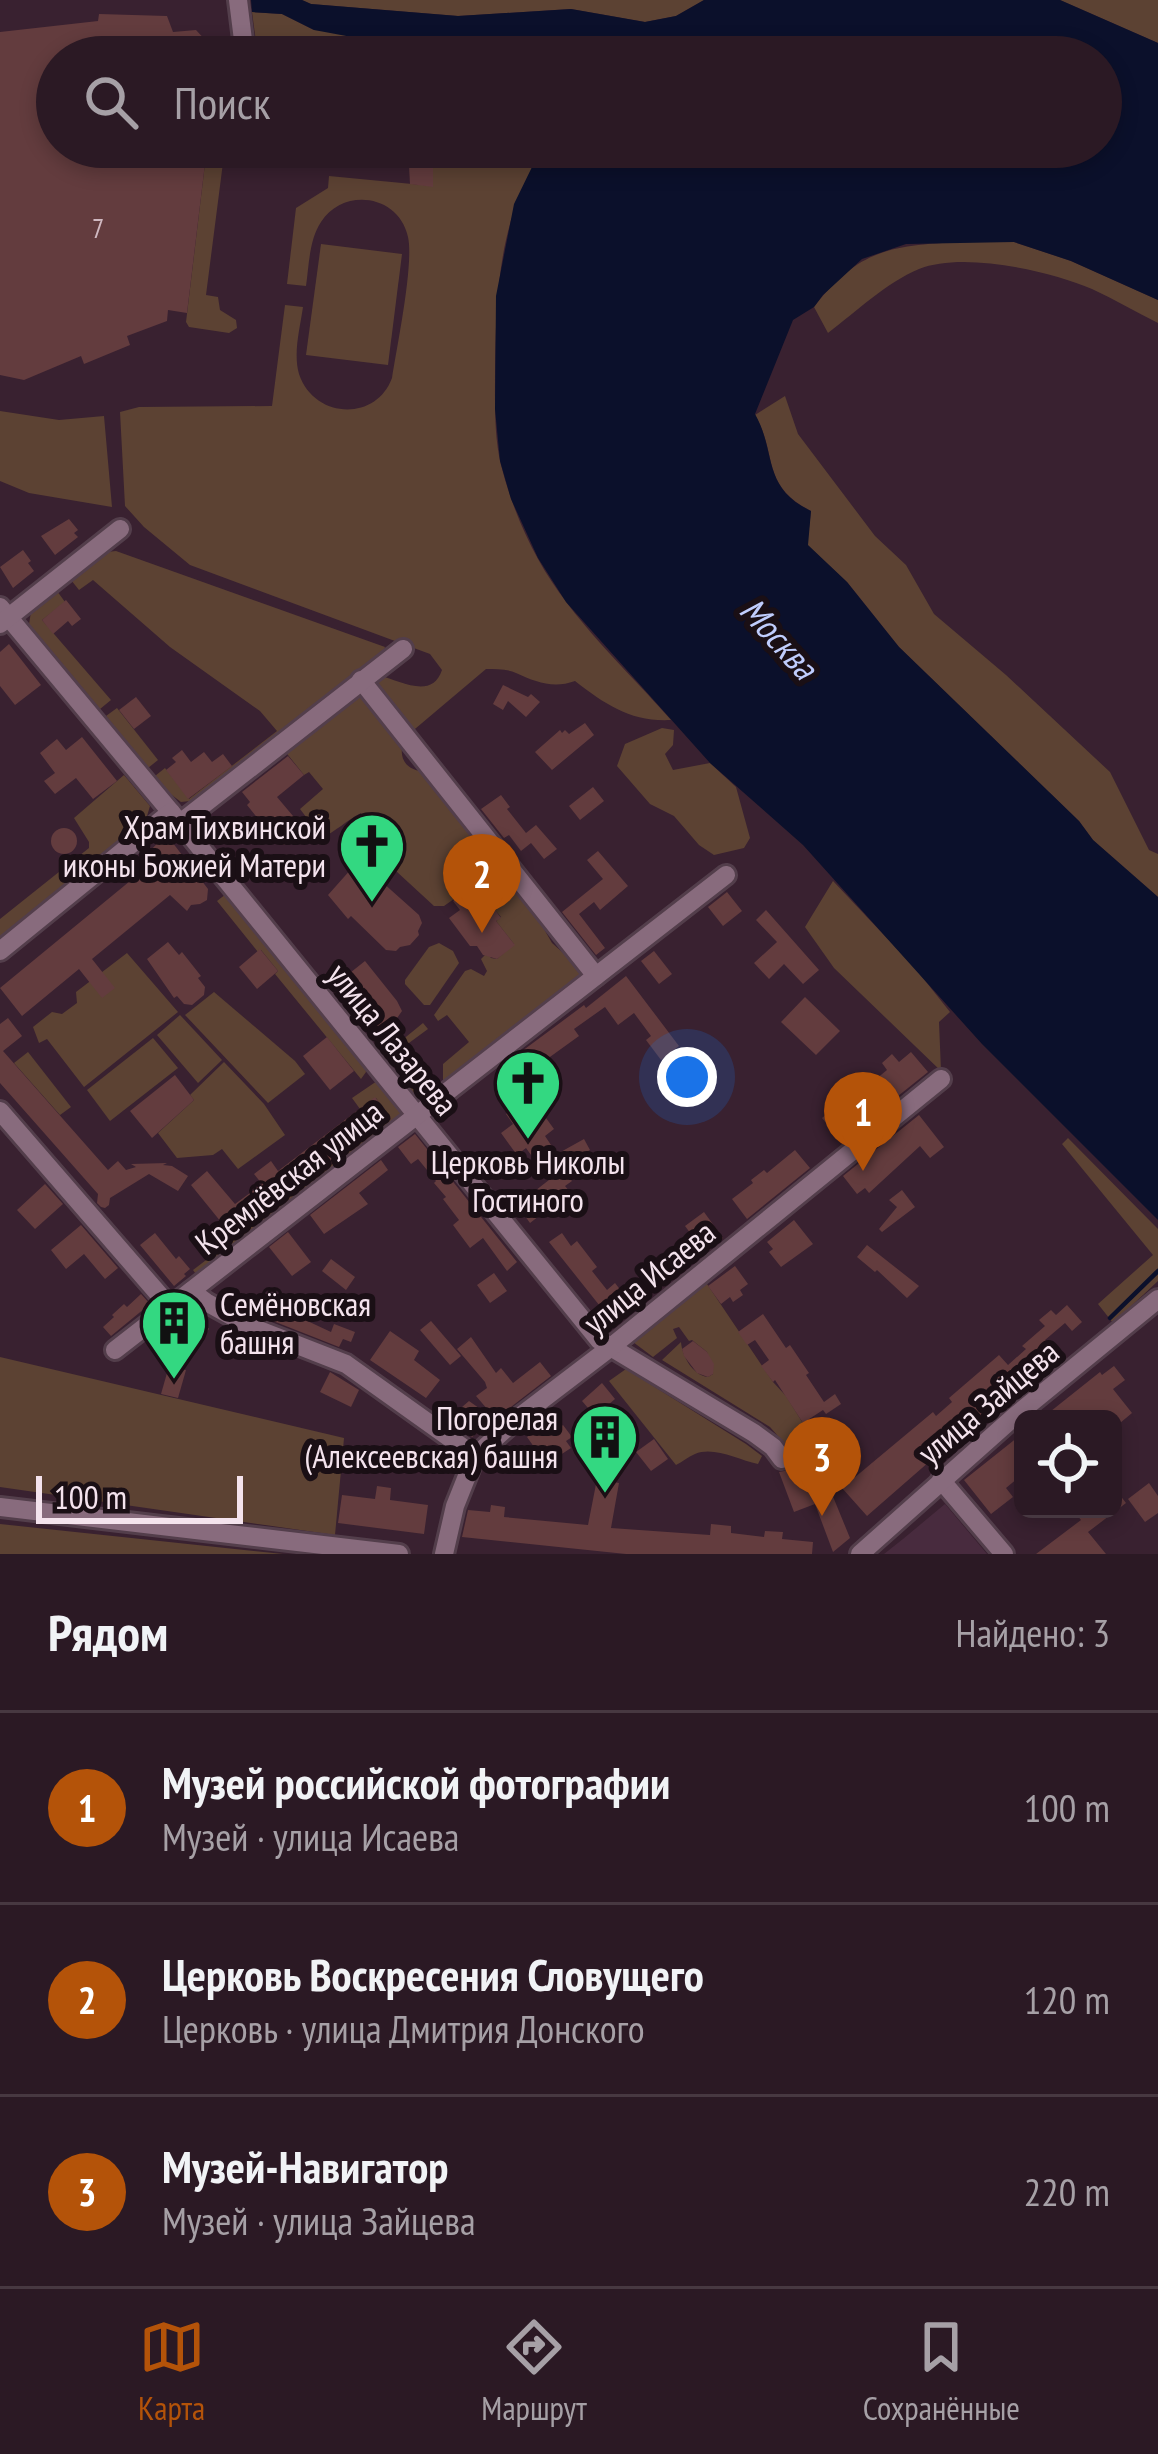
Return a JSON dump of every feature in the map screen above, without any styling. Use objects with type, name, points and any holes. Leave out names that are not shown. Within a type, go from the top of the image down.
[{"type":"street","points":[[238,0],[242,36]]},
{"type":"street","points":[[3,616],[28,602],[120,529]]},
{"type":"street","name":"улица Лазарева","points":[[3,616],[175,818],[599,1340],[754,1433],[782,1459]]},
{"type":"street","points":[[0,951],[403,649]]},
{"type":"street","points":[[362,680],[596,976]]},
{"type":"street","name":"Кремлёвская улица","points":[[115,1351],[726,875]]},
{"type":"street","name":"улица Исаева","points":[[444,1554],[454,1506],[475,1456],[941,1079]]},
{"type":"street","points":[[0,1111],[169,1306]]},
{"type":"street","points":[[190,1291],[251,1327],[346,1364],[475,1456]]},
{"type":"street","name":"улица Зайцева","points":[[860,1554],[1042,1393],[1158,1299]]},
{"type":"street","points":[[941,1480],[1004,1554]]},
{"type":"street","points":[[0,1507],[399,1554]]},
{"type":"shaded area","points":[[302,0],[704,0],[676,16],[645,22],[571,9],[458,16]]},
{"type":"shaded area","points":[[1060,0],[1158,0],[1158,43]]},
{"type":"shaded area","points":[[252,12],[282,14],[314,30],[456,36],[255,36]]},
{"type":"shaded area","points":[[204,168],[222,168],[206,295],[218,297],[220,310],[236,320],[237,328],[229,333],[189,327]]},
{"type":"shaded area","points":[[433,168],[533,168],[503,256],[495,374],[501,465],[521,525],[551,581],[671,720],[620,710],[575,681],[552,684],[486,669],[409,734],[372,685],[378,675],[415,686],[431,684],[442,670],[430,654],[190,565],[125,506],[120,412],[139,407],[272,406],[285,305],[303,307],[297,366],[318,400],[331,407],[359,408],[384,392],[392,378],[407,285],[409,249],[403,223],[382,204],[356,200],[343,204],[317,229],[306,286],[287,284],[296,208],[328,188],[329,176],[433,186]]},
{"type":"shaded area","points":[[1014,242],[1071,261],[1158,300],[1158,323],[1092,289],[1053,276],[1006,265],[959,262],[907,275],[828,333],[814,307],[862,262],[916,245]]},
{"type":"shaded area","points":[[321,244],[402,254],[388,365],[306,355]]},
{"type":"shaded area","points":[[785,396],[798,434],[875,536],[906,565],[934,614],[1110,772],[1149,850],[1158,854],[1158,897],[1093,840],[899,647],[847,582],[807,545],[811,511],[784,491],[777,479],[755,415]]},
{"type":"shaded area","points":[[0,411],[59,420],[104,416],[112,507],[29,493],[0,481]]},
{"type":"shaded area","points":[[116,551],[385,647],[381,658],[203,797],[181,802],[155,776],[165,768],[189,799],[277,731],[260,711],[170,647],[93,580],[79,590],[71,580],[107,552]]},
{"type":"shaded area","points":[[57,591],[65,602],[42,620],[111,700],[100,709],[29,624],[31,612]]},
{"type":"shaded area","points":[[359,691],[403,742],[406,764],[427,772],[524,894],[552,943],[582,974],[581,980],[443,1085],[443,1064],[469,1042],[447,1015],[438,1021],[434,1015],[465,971],[484,976],[487,971],[481,959],[487,953],[497,959],[514,944],[496,921],[501,917],[471,887],[444,906],[434,906],[371,848],[374,843],[367,837],[362,841],[361,813],[322,838],[300,809],[323,789],[284,750]]},
{"type":"shaded area","points":[[117,708],[158,760],[148,768],[106,716]]},
{"type":"shaded area","points":[[662,728],[674,730],[673,745],[665,754],[673,770],[710,763],[736,787],[750,838],[744,848],[714,855],[674,816],[650,804],[617,766],[625,744]]},
{"type":"shaded area","points":[[124,775],[150,806],[147,816],[0,939],[0,919],[89,848],[74,818]]},
{"type":"shaded area","points":[[833,881],[950,1012],[939,1022],[941,1071],[834,968],[805,927]]},
{"type":"shaded area","points":[[226,894],[364,1060],[366,1072],[361,1079],[217,901]]},
{"type":"shaded area","points":[[439,943],[453,951],[459,963],[430,1005],[424,1005],[405,980],[429,947]]},
{"type":"shaded area","points":[[127,953],[178,1012],[84,1087],[47,1039],[39,1043],[33,1027],[52,1012],[62,1014],[77,1003],[76,992]]},
{"type":"shaded area","points":[[214,992],[305,1074],[268,1103],[185,1015]]},
{"type":"shaded area","points":[[180,1015],[222,1060],[198,1083],[157,1035]]},
{"type":"shaded area","points":[[423,1023],[428,1029],[398,1051],[422,1080],[436,1079],[435,1093],[424,1100],[413,1098],[400,1080],[405,1070],[390,1050]]},
{"type":"shaded area","points":[[153,1038],[178,1068],[110,1121],[87,1090]]},
{"type":"shaded area","points":[[28,1052],[71,1107],[60,1115],[14,1063]]},
{"type":"shaded area","points":[[224,1062],[264,1104],[285,1135],[238,1169],[222,1149],[213,1155],[177,1158],[158,1133],[194,1100],[190,1095]]},
{"type":"shaded area","points":[[377,1081],[394,1096],[403,1117],[198,1277],[193,1270],[391,1119],[376,1098],[360,1109],[352,1098]]},
{"type":"shaded area","points":[[1068,1138],[1158,1229],[1158,1281],[1113,1323],[1098,1304],[1153,1255],[1062,1144]]},
{"type":"shaded area","points":[[703,1278],[786,1396],[834,1473],[829,1477],[813,1453],[798,1459],[770,1427],[662,1360],[681,1342],[693,1368],[708,1377],[713,1374],[707,1352],[689,1341],[679,1327],[673,1329],[677,1338],[653,1357],[633,1342],[633,1336]]},
{"type":"shaded area","points":[[0,1357],[344,1438],[335,1535],[0,1487]]},
{"type":"shaded area","points":[[626,1369],[746,1444],[762,1456],[758,1464],[710,1452],[676,1465],[609,1381]]},
{"type":"shaded area","points":[[945,1504],[987,1554],[884,1554],[903,1539]]},
{"type":"shaded area","points":[[0,1524],[283,1554],[0,1554]]},
{"type":"water","name":"Москва","points":[[251,0],[302,0],[458,16],[571,9],[645,22],[676,16],[704,0],[1060,0],[1158,43],[1158,300],[1071,261],[1014,242],[906,244],[862,259],[814,307],[793,320],[755,414],[777,480],[795,502],[811,511],[808,545],[847,582],[899,647],[1093,840],[1158,897],[1158,1220],[982,1044],[803,845],[710,763],[566,602],[538,558],[511,499],[500,461],[495,409],[496,296],[514,204],[532,168],[1122,168],[1122,36],[346,36],[314,30],[282,14],[252,12]]},
{"type":"building","points":[[99,14],[167,16],[173,32],[196,30],[202,36],[36,36],[36,168],[204,168],[187,313],[168,310],[167,321],[127,336],[130,345],[84,364],[81,356],[24,380],[0,375],[0,32],[98,21]]},
{"type":"building","points":[[409,168],[433,168],[433,187],[410,184]]},
{"type":"building","points":[[69,519],[78,537],[55,555],[41,536]]},
{"type":"building","points":[[23,550],[34,571],[13,588],[0,567]]},
{"type":"building","points":[[66,600],[81,619],[72,626],[68,621],[53,634],[42,620]]},
{"type":"building","points":[[9,644],[41,685],[15,705],[0,686],[0,652]]},
{"type":"building","points":[[503,685],[540,702],[526,717],[508,701],[503,710],[493,704]]},
{"type":"building","points":[[136,697],[151,716],[134,729],[119,710]]},
{"type":"building","points":[[585,723],[594,735],[552,770],[535,752],[560,730],[569,734]]},
{"type":"building","points":[[82,737],[117,781],[93,799],[76,778],[55,794],[44,781],[55,773],[40,753],[57,739],[66,750]]},
{"type":"building","points":[[182,750],[191,762],[204,752],[212,762],[223,754],[232,766],[188,799],[166,770]]},
{"type":"building","points":[[288,756],[304,775],[277,797],[304,829],[284,845],[247,805],[250,802],[242,792]]},
{"type":"building","points":[[593,787],[604,801],[580,820],[569,806]]},
{"type":"building","points":[[501,795],[526,833],[536,825],[557,849],[544,859],[531,843],[521,851],[509,835],[504,838],[481,809]]},
{"type":"building","points":[[64,828],[77,841],[64,854],[51,841]]},
{"type":"building","points":[[166,834],[208,889],[207,900],[187,911],[170,895],[92,959],[115,988],[102,998],[79,969],[22,1016],[0,988],[158,858],[151,850]]},
{"type":"building","points":[[598,851],[628,886],[600,910],[594,902],[579,914],[605,948],[596,955],[562,912],[603,879],[587,860]]},
{"type":"building","name":"Храм Тихвинской иконы Божией Матери","points":[[352,868],[374,891],[382,882],[419,915],[419,935],[410,945],[386,950],[351,916],[348,919],[328,895]]},
{"type":"building","points":[[471,887],[488,900],[501,918],[496,921],[515,945],[497,959],[470,946],[449,918],[460,910],[453,901]]},
{"type":"building","points":[[727,892],[742,911],[723,926],[708,907]]},
{"type":"building","points":[[766,910],[819,970],[803,984],[784,964],[769,979],[754,963],[777,942],[756,920]]},
{"type":"building","points":[[168,942],[201,976],[204,995],[192,1005],[174,998],[147,959]]},
{"type":"building","points":[[260,949],[278,971],[257,989],[239,967]]},
{"type":"building","points":[[654,951],[672,974],[659,984],[641,961]]},
{"type":"building","points":[[365,961],[402,1011],[388,1031],[373,1039],[331,988]]},
{"type":"building","points":[[626,976],[679,1046],[661,1060],[634,1013],[618,1025],[605,1007],[574,1029],[579,1036],[519,1080],[506,1063]]},
{"type":"building","points":[[805,997],[840,1031],[816,1055],[781,1022]]},
{"type":"building","points":[[8,1018],[22,1036],[3,1051],[108,1170],[118,1161],[126,1170],[136,1167],[131,1164],[167,1163],[163,1165],[188,1176],[178,1191],[149,1174],[110,1198],[105,1208],[97,1203],[98,1194],[0,1083],[0,1024]]},
{"type":"building","points":[[327,1037],[354,1071],[330,1090],[303,1056]]},
{"type":"building","points":[[911,1052],[928,1072],[893,1100],[876,1079],[887,1070],[882,1063],[892,1054],[899,1062]]},
{"type":"building","points":[[175,1075],[194,1100],[152,1138],[130,1111]]},
{"type":"building","points":[[375,1097],[391,1118],[234,1238],[191,1185],[207,1171],[235,1204],[262,1184],[254,1174],[271,1161],[278,1171]]},
{"type":"building","points":[[843,1100],[864,1124],[842,1142],[822,1118]]},
{"type":"building","name":"Церковь Николы Гостиного","points":[[519,1104],[526,1115],[538,1107],[554,1129],[545,1136],[557,1154],[584,1139],[590,1150],[558,1168],[539,1166],[526,1148],[517,1155],[501,1133],[513,1124],[506,1114]]},
{"type":"building","points":[[919,1115],[944,1147],[930,1158],[920,1146],[869,1193],[865,1188],[857,1194],[843,1176]]},
{"type":"building","points":[[415,1134],[517,1262],[507,1271],[483,1238],[470,1248],[453,1225],[459,1220],[436,1181],[418,1159],[411,1164],[398,1147]]},
{"type":"building","points":[[795,1150],[810,1168],[747,1219],[732,1199]]},
{"type":"building","points":[[381,1160],[388,1170],[359,1193],[368,1204],[324,1234],[310,1215]]},
{"type":"building","points":[[563,1169],[572,1181],[565,1186],[570,1192],[530,1223],[517,1205]]},
{"type":"building","points":[[45,1184],[63,1204],[35,1229],[17,1210]]},
{"type":"building","points":[[902,1190],[915,1207],[882,1232],[879,1229],[897,1207],[889,1200]]},
{"type":"building","points":[[704,1212],[723,1238],[705,1253],[685,1226]]},
{"type":"building","points":[[794,1220],[813,1244],[781,1267],[767,1242]]},
{"type":"building","points":[[81,1225],[118,1268],[105,1279],[84,1254],[66,1269],[51,1250]]},
{"type":"building","points":[[288,1232],[311,1262],[292,1276],[269,1247]]},
{"type":"building","points":[[155,1233],[190,1269],[174,1286],[140,1245]]},
{"type":"building","points":[[562,1233],[571,1246],[577,1241],[607,1290],[615,1283],[635,1309],[615,1325],[549,1242]]},
{"type":"building","points":[[867,1245],[919,1286],[907,1298],[857,1257]]},
{"type":"building","points":[[331,1259],[355,1277],[346,1290],[322,1271]]},
{"type":"building","points":[[735,1266],[748,1284],[740,1290],[743,1295],[721,1304],[708,1286]]},
{"type":"building","points":[[494,1273],[507,1291],[490,1303],[477,1285]]},
{"type":"building","points":[[141,1294],[150,1304],[111,1336],[103,1327]]},
{"type":"building","points":[[1067,1305],[1082,1322],[1072,1331],[1065,1323],[1045,1340],[1055,1352],[867,1516],[842,1488],[933,1412],[936,1416],[952,1402],[949,1398],[999,1355],[1008,1365],[1045,1326],[1039,1320],[1051,1310],[1056,1315]]},
{"type":"building","points":[[273,1306],[303,1313],[301,1318],[331,1332],[334,1324],[355,1332],[351,1342],[343,1339],[339,1347],[268,1319]]},
{"type":"building","points":[[193,1309],[209,1329],[185,1351],[168,1327]]},
{"type":"building","points":[[763,1314],[786,1348],[790,1345],[824,1402],[835,1394],[841,1404],[803,1423],[761,1366],[769,1360],[755,1340],[747,1345],[738,1332]]},
{"type":"building","points":[[431,1321],[461,1356],[450,1365],[420,1330]]},
{"type":"building","points":[[390,1331],[419,1351],[414,1360],[440,1380],[426,1398],[370,1360]]},
{"type":"building","points":[[471,1337],[496,1373],[501,1368],[513,1383],[540,1362],[551,1376],[472,1437],[468,1432],[475,1424],[462,1407],[469,1401],[488,1410],[476,1396],[487,1388],[485,1382],[457,1349]]},
{"type":"building","points":[[693,1341],[714,1364],[708,1377],[697,1373],[684,1356],[682,1349]]},
{"type":"building","name":"Семёновская башня","points":[[169,1366],[186,1370],[178,1398],[161,1394]]},
{"type":"building","points":[[1114,1366],[1125,1380],[1113,1389],[1132,1413],[1122,1421],[1122,1410],[1052,1410],[1100,1372]]},
{"type":"building","points":[[330,1372],[359,1390],[351,1407],[320,1392]]},
{"type":"building","points":[[602,1383],[615,1399],[595,1416],[582,1401]]},
{"type":"building","points":[[548,1416],[557,1429],[563,1425],[572,1437],[566,1441],[571,1448],[551,1461],[527,1437],[533,1432],[530,1428]]},
{"type":"building","points":[[654,1439],[668,1459],[651,1471],[636,1452]]},
{"type":"building","points":[[1014,1440],[1014,1481],[1006,1488],[1013,1497],[991,1514],[964,1480]]},
{"type":"building","points":[[805,1456],[816,1487],[827,1482],[850,1538],[833,1552],[815,1504],[794,1512],[779,1472]]},
{"type":"building","points":[[597,1479],[619,1483],[611,1528],[710,1535],[711,1524],[731,1526],[731,1533],[764,1537],[765,1531],[783,1532],[782,1539],[813,1542],[812,1554],[626,1554],[462,1537],[468,1510],[490,1512],[491,1505],[505,1507],[504,1517],[588,1525]]},
{"type":"building","points":[[1149,1483],[1158,1496],[1158,1513],[1145,1522],[1128,1499]]},
{"type":"building","points":[[377,1486],[391,1488],[390,1500],[428,1505],[424,1534],[338,1523],[342,1495],[375,1499]]},
{"type":"building","points":[[1106,1518],[1088,1532],[1106,1554],[1036,1554],[1081,1520]]},
{"type":"waterway","points":[[1110,1318],[1158,1271]]},
{"type":"place","name":"Храм Тихвинской иконы Божией Матери","points":[[372,905]]},
{"type":"place","name":"Церковь Воскресения Словущего","points":[[482,933]]},
{"type":"place","name":"Церковь Николы Гостиного","points":[[528,1142]]},
{"type":"place","name":"Музей российской фотографии","points":[[863,1171]]},
{"type":"place","name":"Семёновская башня","points":[[174,1382]]},
{"type":"place","name":"Погорелая (Алексеевская) башня","points":[[605,1496]]},
{"type":"place","name":"Музей-Навигатор","points":[[822,1516]]}]
